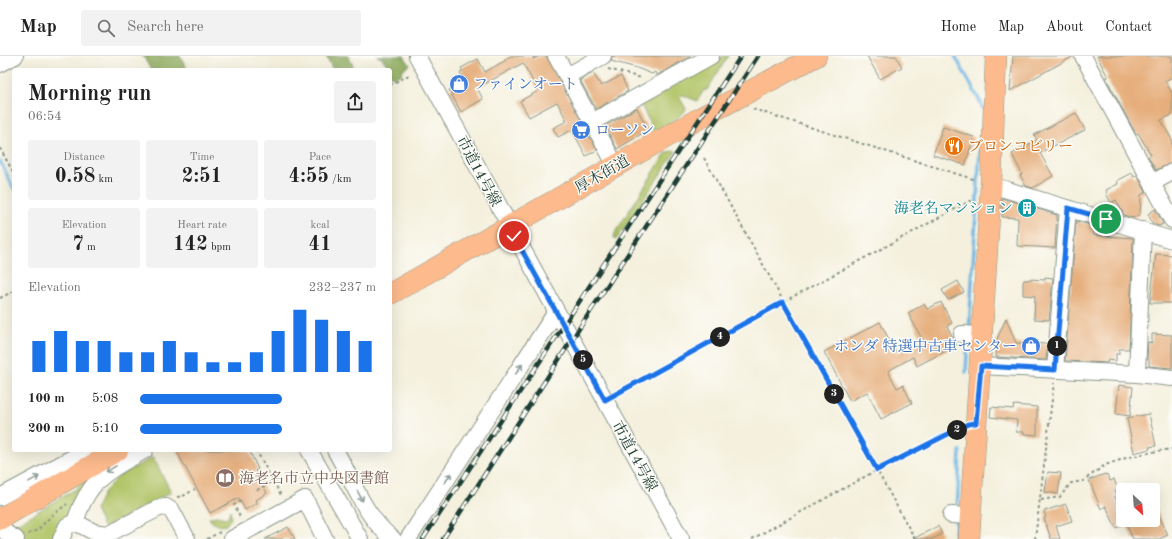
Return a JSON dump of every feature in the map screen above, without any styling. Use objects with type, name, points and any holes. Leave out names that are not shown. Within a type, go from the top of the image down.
[{"type":"main road","name":"厚木街道","points":[[392,293],[700,118],[816,56]]},
{"type":"main road","points":[[969,539],[961,515],[976,423],[981,366],[972,335],[996,56]]},
{"type":"main road","points":[[0,518],[115,452]]},
{"type":"street","points":[[0,64],[15,56]]},
{"type":"street","points":[[556,56],[616,166]]},
{"type":"street","points":[[592,122],[712,56]]},
{"type":"street","points":[[1083,56],[1172,220]]},
{"type":"street","points":[[567,76],[596,60]]},
{"type":"street","name":"市道14号線","points":[[420,62],[681,539]]},
{"type":"street","points":[[1152,183],[1172,172]]},
{"type":"street","points":[[984,182],[1172,240]]},
{"type":"street","points":[[1055,370],[1068,208]]},
{"type":"street","points":[[1137,374],[1143,230]]},
{"type":"street","points":[[408,539],[556,312]]},
{"type":"street","points":[[981,366],[1137,374],[1172,378]]},
{"type":"street","points":[[0,498],[83,452]]},
{"type":"street","points":[[61,539],[67,526],[75,522],[80,507],[93,485],[114,467],[141,452]]},
{"type":"street","points":[[336,452],[370,514],[379,526],[394,539]]},
{"type":"street","points":[[313,457],[360,539]]},
{"type":"street","points":[[232,539],[305,500],[325,539]]},
{"type":"street","points":[[75,522],[94,532],[108,534],[159,508],[166,507],[172,511],[186,539]]},
{"type":"street","points":[[0,523],[6,534],[20,537]]},
{"type":"path","points":[[596,60],[661,84]]},
{"type":"path","points":[[392,83],[420,62]]},
{"type":"path","points":[[746,106],[984,182]]},
{"type":"path","points":[[0,148],[12,170]]},
{"type":"path","points":[[704,158],[915,539]]},
{"type":"path","points":[[605,400],[970,201],[975,201]]},
{"type":"path","points":[[0,298],[12,291]]},
{"type":"path","points":[[1035,539],[1041,500],[1055,370]]},
{"type":"path","points":[[752,539],[877,470],[968,424],[976,423]]},
{"type":"path","points":[[1041,500],[1060,497],[1071,483],[1083,482],[1105,465],[1126,458],[1172,449]]},
{"type":"path","points":[[257,452],[283,498]]},
{"type":"path","points":[[257,490],[273,481]]},
{"type":"path","points":[[178,497],[183,496],[195,489]]},
{"type":"path","points":[[241,501],[234,505],[242,520]]},
{"type":"path","points":[[20,537],[38,530],[50,516],[69,502]]},
{"type":"green space","points":[[143,56],[180,56],[187,68],[150,68]]},
{"type":"green space","points":[[326,56],[348,56],[353,65],[353,68],[332,68]]},
{"type":"green space","points":[[377,56],[404,56],[410,65],[402,70],[401,75],[392,76],[392,68],[386,68],[387,65],[382,58]]},
{"type":"green space","points":[[724,56],[728,56],[707,90],[704,90],[697,101],[681,95],[680,98],[686,109],[683,113],[672,122],[654,131],[639,101]]},
{"type":"green space","points":[[676,151],[616,240],[614,237],[615,233],[666,153]]},
{"type":"green space","points":[[153,457],[171,492],[104,528],[95,510],[105,490],[119,476]]},
{"type":"green space","points":[[98,473],[71,514],[65,518],[52,539],[27,539],[8,529],[76,489],[78,486]]},
{"type":"green space","points":[[230,510],[231,518],[226,525],[221,526],[216,524],[209,518],[216,516],[226,518],[229,515]]},
{"type":"building","points":[[511,56],[536,56],[533,59],[540,56],[547,57],[597,150],[586,156],[572,130],[558,137],[553,128],[567,121],[557,102],[529,117],[520,101],[538,91],[523,63],[477,88],[483,99],[461,112],[449,90],[465,82],[460,72],[463,71],[461,68],[478,59],[485,72]]},
{"type":"building","points":[[612,56],[691,56],[657,75],[655,72],[652,74],[611,61]]},
{"type":"building","points":[[867,56],[896,56],[902,67],[880,79]]},
{"type":"building","points":[[1013,56],[1074,56],[1010,91]]},
{"type":"building","points":[[1097,56],[1172,56],[1172,77],[1165,81],[1172,93],[1172,115],[1161,120],[1172,140],[1172,163],[1156,170],[1148,157],[1151,155],[1138,133],[1136,134],[1106,78],[1108,77]]},
{"type":"building","points":[[593,73],[601,86],[621,76],[628,91],[596,109],[580,80]]},
{"type":"building","points":[[637,108],[648,130],[617,149],[605,126]]},
{"type":"building","points":[[1076,113],[1085,130],[1040,153],[1053,176],[1033,188],[1026,186],[1012,154],[1037,140],[1034,135]]},
{"type":"building","name":"ブロンコビリー","points":[[943,127],[974,137],[965,165],[933,155]]},
{"type":"building","points":[[1132,173],[1134,177],[1137,175],[1146,192],[1141,195],[1140,214],[1133,218],[1124,215],[1116,200],[1111,203],[1106,193],[1106,190],[1118,184],[1117,181]]},
{"type":"building","points":[[1002,198],[1057,215],[1055,248],[1017,246],[1018,218],[1002,217]]},
{"type":"building","points":[[1155,209],[1163,224],[1159,226],[1153,224],[1148,214]]},
{"type":"building","points":[[1076,221],[1094,226],[1093,235],[1133,238],[1129,349],[1119,349],[1119,354],[1116,354],[1116,361],[1108,360],[1107,363],[1065,361]]},
{"type":"building","points":[[1156,254],[1172,255],[1172,303],[1150,303]]},
{"type":"building","points":[[1045,277],[1053,278],[1049,320],[1034,319],[1035,296],[1023,295],[1023,283],[1024,280],[1029,279],[1045,280]]},
{"type":"building","points":[[958,281],[964,292],[948,300],[942,290]]},
{"type":"building","points":[[941,302],[952,323],[947,326],[957,345],[917,366],[913,357],[888,371],[897,388],[903,385],[912,403],[881,419],[867,392],[850,401],[824,352],[880,322],[896,353],[922,339],[908,313],[924,304],[927,309]]},
{"type":"building","points":[[1006,318],[1016,343],[1048,344],[1046,360],[996,357],[997,339]]},
{"type":"building","points":[[1152,334],[1172,335],[1172,368],[1149,366],[1149,359],[1147,359],[1148,342],[1152,343]]},
{"type":"building","points":[[1119,385],[1133,387],[1130,416],[1116,414]]},
{"type":"building","points":[[1014,405],[1037,407],[1037,435],[1016,432],[1017,420],[990,417],[991,407],[1013,409]]},
{"type":"building","points":[[1149,414],[1156,446],[1134,453],[1127,418]]},
{"type":"building","name":"海老名市立中央図書館","points":[[177,452],[250,452],[258,469],[255,471],[267,493],[256,500],[257,503],[245,510],[239,498],[210,513]]},
{"type":"building","points":[[1048,472],[1061,473],[1058,494],[1045,492]]},
{"type":"building","points":[[1105,474],[1107,474],[1110,481],[1114,479],[1116,484],[1116,494],[1114,495],[1116,499],[1116,527],[1118,527],[1116,528],[1106,506],[1101,509],[1089,480]]},
{"type":"building","points":[[1066,504],[1072,521],[1056,526],[1060,539],[1051,539],[1044,518],[1046,517],[1044,511]]},
{"type":"building","points":[[1160,517],[1168,535],[1159,539],[1133,539],[1127,527],[1160,527]]},
{"type":"building","points":[[938,526],[942,534],[933,539],[913,539]]},
{"type":"building","points":[[288,527],[295,539],[265,539]]},
{"type":"waterway","points":[[955,56],[982,105],[982,108]]},
{"type":"waterway","points":[[969,331],[980,148]]},
{"type":"waterway","points":[[0,161],[12,185]]},
{"type":"waterway","points":[[966,372],[968,339]]},
{"type":"waterway","points":[[957,512],[960,451]]},
{"type":"waterway","points":[[955,539],[956,520]]},
{"type":"railway","points":[[423,539],[741,56]]},
{"type":"railway","points":[[443,539],[758,56]]},
{"type":"place","name":"ファインオート","points":[[459,84]]},
{"type":"place","name":"ローソン","points":[[581,130]]},
{"type":"place","name":"ブロンコビリー","points":[[954,146]]},
{"type":"place","name":"海老名マンション","points":[[1027,208]]},
{"type":"place","name":"ホンダ 特選中古車センター","points":[[1031,346]]},
{"type":"place","name":"海老名市立中央図書館","points":[[225,478]]},
{"type":"route","points":[[514,236],[605,400],[783,302],[877,470],[968,424],[976,423],[981,366],[1055,370],[1068,208],[1106,219]]}]
